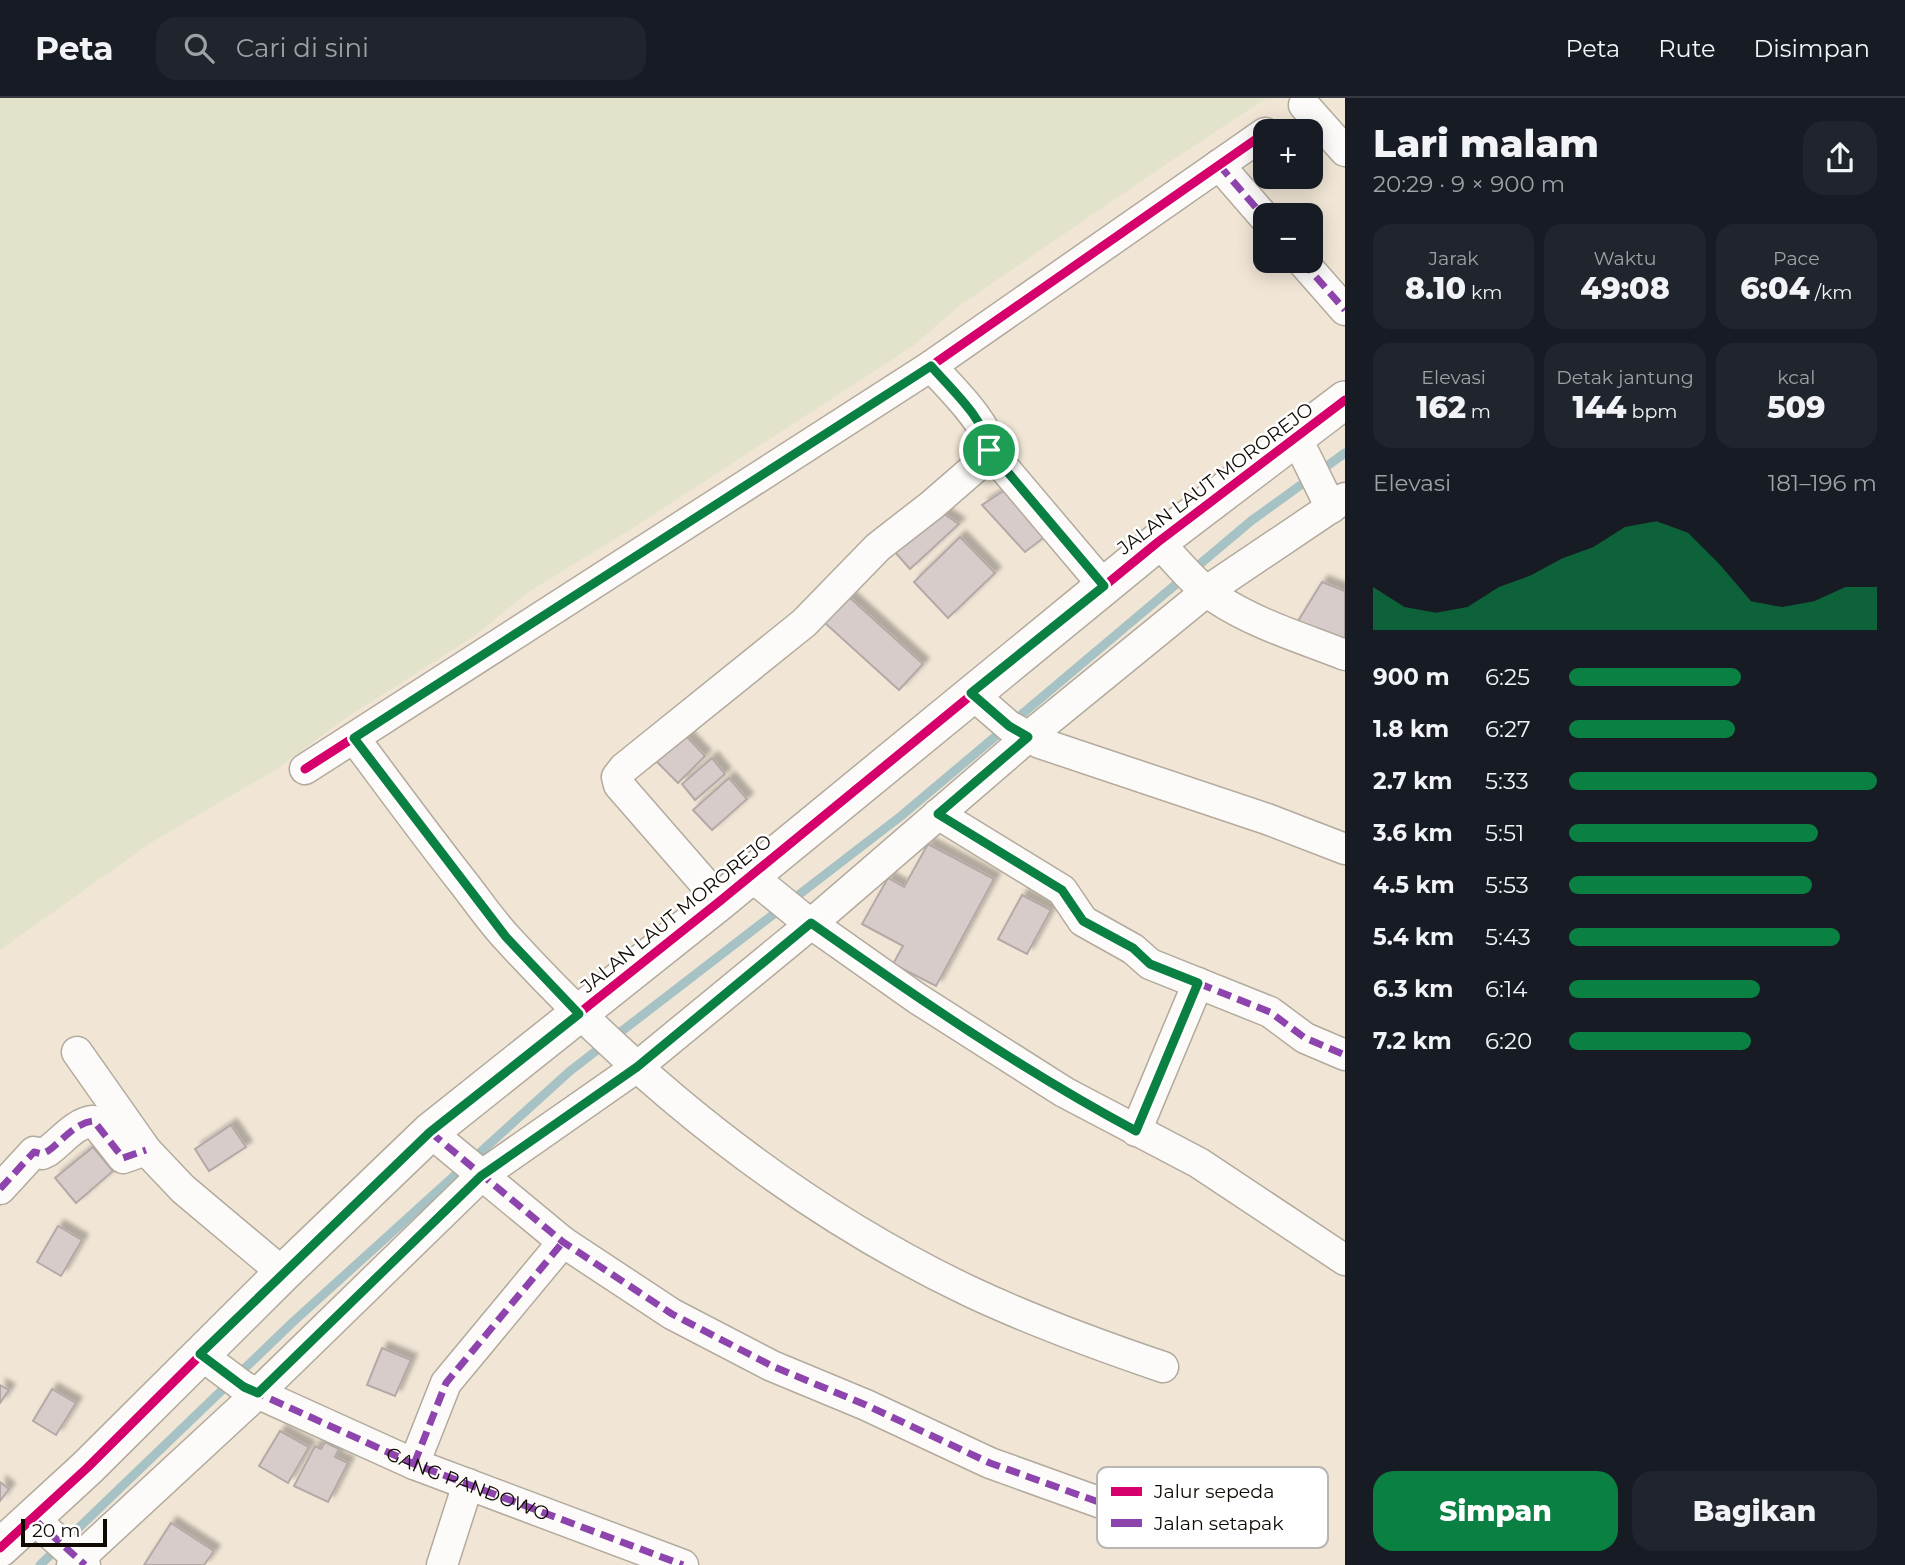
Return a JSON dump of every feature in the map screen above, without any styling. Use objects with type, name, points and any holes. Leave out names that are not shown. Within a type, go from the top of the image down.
[{"type":"street","points":[[1285,119],[1310,102],[1345,151]]},
{"type":"street","points":[[305,769],[931,366],[1253,141]]},
{"type":"street","points":[[1219,165],[1253,204]]},
{"type":"street","points":[[1313,273],[1345,310]]},
{"type":"street","points":[[720,901],[619,785],[617,777],[624,768],[804,623],[872,552],[985,459],[989,450],[982,425],[931,366]]},
{"type":"street","name":"JALAN LAUT MOROREJO","points":[[0,1548],[40,1524],[206,1359],[283,1273],[438,1139],[585,1019],[720,901],[758,882],[999,716],[1104,586],[1166,550],[1296,437],[1345,400]]},
{"type":"street","points":[[40,1524],[76,1560],[475,1171],[627,1058],[938,814],[999,716],[1338,503],[1296,437]]},
{"type":"street","points":[[989,450],[1104,586]]},
{"type":"street","points":[[1166,550],[1202,588],[1244,614],[1345,655]]},
{"type":"street","points":[[999,716],[1040,743],[1267,819],[1345,849]]},
{"type":"street","points":[[354,738],[506,937],[585,1019],[627,1058],[735,1149],[826,1211],[970,1292],[1033,1319],[1163,1367]]},
{"type":"street","points":[[938,814],[1062,890],[1083,921],[1133,948],[1150,964],[1270,1012],[1305,1038],[1345,1055]]},
{"type":"street","points":[[758,882],[805,919],[918,999],[1064,1092],[1199,1163],[1345,1260]]},
{"type":"street","points":[[1136,1131],[1198,983]]},
{"type":"street","points":[[77,1052],[146,1150],[183,1189],[283,1273]]},
{"type":"street","points":[[0,1189],[34,1152],[42,1154],[48,1151],[80,1124],[88,1121],[97,1125],[123,1158],[146,1150]]},
{"type":"street","points":[[438,1139],[563,1242],[672,1314],[740,1350],[990,1463],[1097,1501]]},
{"type":"street","points":[[414,1464],[446,1383],[563,1242]]},
{"type":"street","name":"GANG PANDOWO","points":[[206,1359],[251,1390],[414,1464],[683,1565]]},
{"type":"street","points":[[442,1565],[468,1485]]},
{"type":"green space","points":[[0,98],[1267,98],[959,306],[913,346],[628,531],[527,593],[476,635],[346,718],[277,769],[152,842],[0,950]]},
{"type":"building","points":[[1008,488],[1051,532],[1025,552],[982,505]]},
{"type":"building","points":[[941,512],[959,524],[910,569],[895,552]]},
{"type":"building","points":[[960,537],[995,573],[948,618],[914,582]]},
{"type":"building","points":[[1322,582],[1345,591],[1345,647],[1295,626]]},
{"type":"building","points":[[849,597],[923,664],[899,690],[825,623]]},
{"type":"building","points":[[686,736],[705,756],[678,783],[651,756]]},
{"type":"building","points":[[712,758],[725,774],[695,800],[682,784]]},
{"type":"building","points":[[729,778],[747,799],[712,830],[693,810]]},
{"type":"building","points":[[928,844],[994,879],[936,986],[893,964],[903,946],[862,924],[888,878],[904,887]]},
{"type":"building","points":[[1022,895],[1051,910],[1027,954],[998,939]]},
{"type":"building","points":[[231,1125],[246,1147],[209,1171],[195,1149]]},
{"type":"building","points":[[93,1147],[113,1171],[76,1203],[55,1178]]},
{"type":"building","points":[[58,1226],[82,1240],[61,1276],[37,1262]]},
{"type":"building","points":[[382,1348],[411,1360],[395,1396],[367,1385]]},
{"type":"building","points":[[0,1385],[9,1390],[0,1403]]},
{"type":"building","points":[[52,1389],[76,1403],[56,1435],[33,1421]]},
{"type":"building","points":[[280,1431],[309,1447],[288,1483],[259,1466]]},
{"type":"building","points":[[325,1442],[339,1449],[335,1457],[348,1463],[328,1502],[294,1486],[315,1446],[321,1449]]},
{"type":"building","points":[[0,1482],[9,1489],[0,1501]]},
{"type":"building","points":[[171,1523],[214,1551],[204,1565],[144,1565]]},
{"type":"waterway","points":[[40,1565],[294,1321],[570,1071],[901,816],[1251,521],[1345,453]]},
{"type":"marked path","points":[[1219,165],[1253,204]]},
{"type":"marked path","points":[[1313,273],[1345,310]]},
{"type":"marked path","points":[[354,738],[506,937],[579,1014]]},
{"type":"marked path","points":[[938,814],[1062,890],[1083,921],[1133,949],[1150,964],[1270,1012],[1305,1038],[1345,1055]]},
{"type":"marked path","points":[[1136,1131],[1198,983]]},
{"type":"marked path","points":[[0,1189],[34,1152],[42,1154],[48,1151],[86,1122],[93,1121],[123,1158],[146,1150]]},
{"type":"marked path","points":[[430,1132],[563,1242],[672,1314],[772,1366],[866,1405],[990,1463],[1097,1501]]},
{"type":"marked path","points":[[414,1464],[446,1383],[563,1242]]},
{"type":"marked path","points":[[200,1354],[244,1387],[414,1464],[683,1565]]},
{"type":"marked path","points":[[34,1519],[85,1565]]},
{"type":"cycle path","points":[[305,769],[931,366],[1253,141]]},
{"type":"cycle path","points":[[0,1548],[87,1468],[283,1273],[430,1132],[720,901],[1158,542],[1345,400]]},
{"type":"route","points":[[931,366],[982,425],[989,450],[1104,586],[971,693],[1009,726],[1028,737],[938,814],[1062,890],[1083,921],[1133,948],[1150,964],[1198,983],[1136,1131],[1064,1092],[918,999],[811,923],[637,1067],[481,1176],[258,1393],[244,1387],[200,1354],[430,1132],[579,1014],[506,937],[354,738],[931,366]]}]
